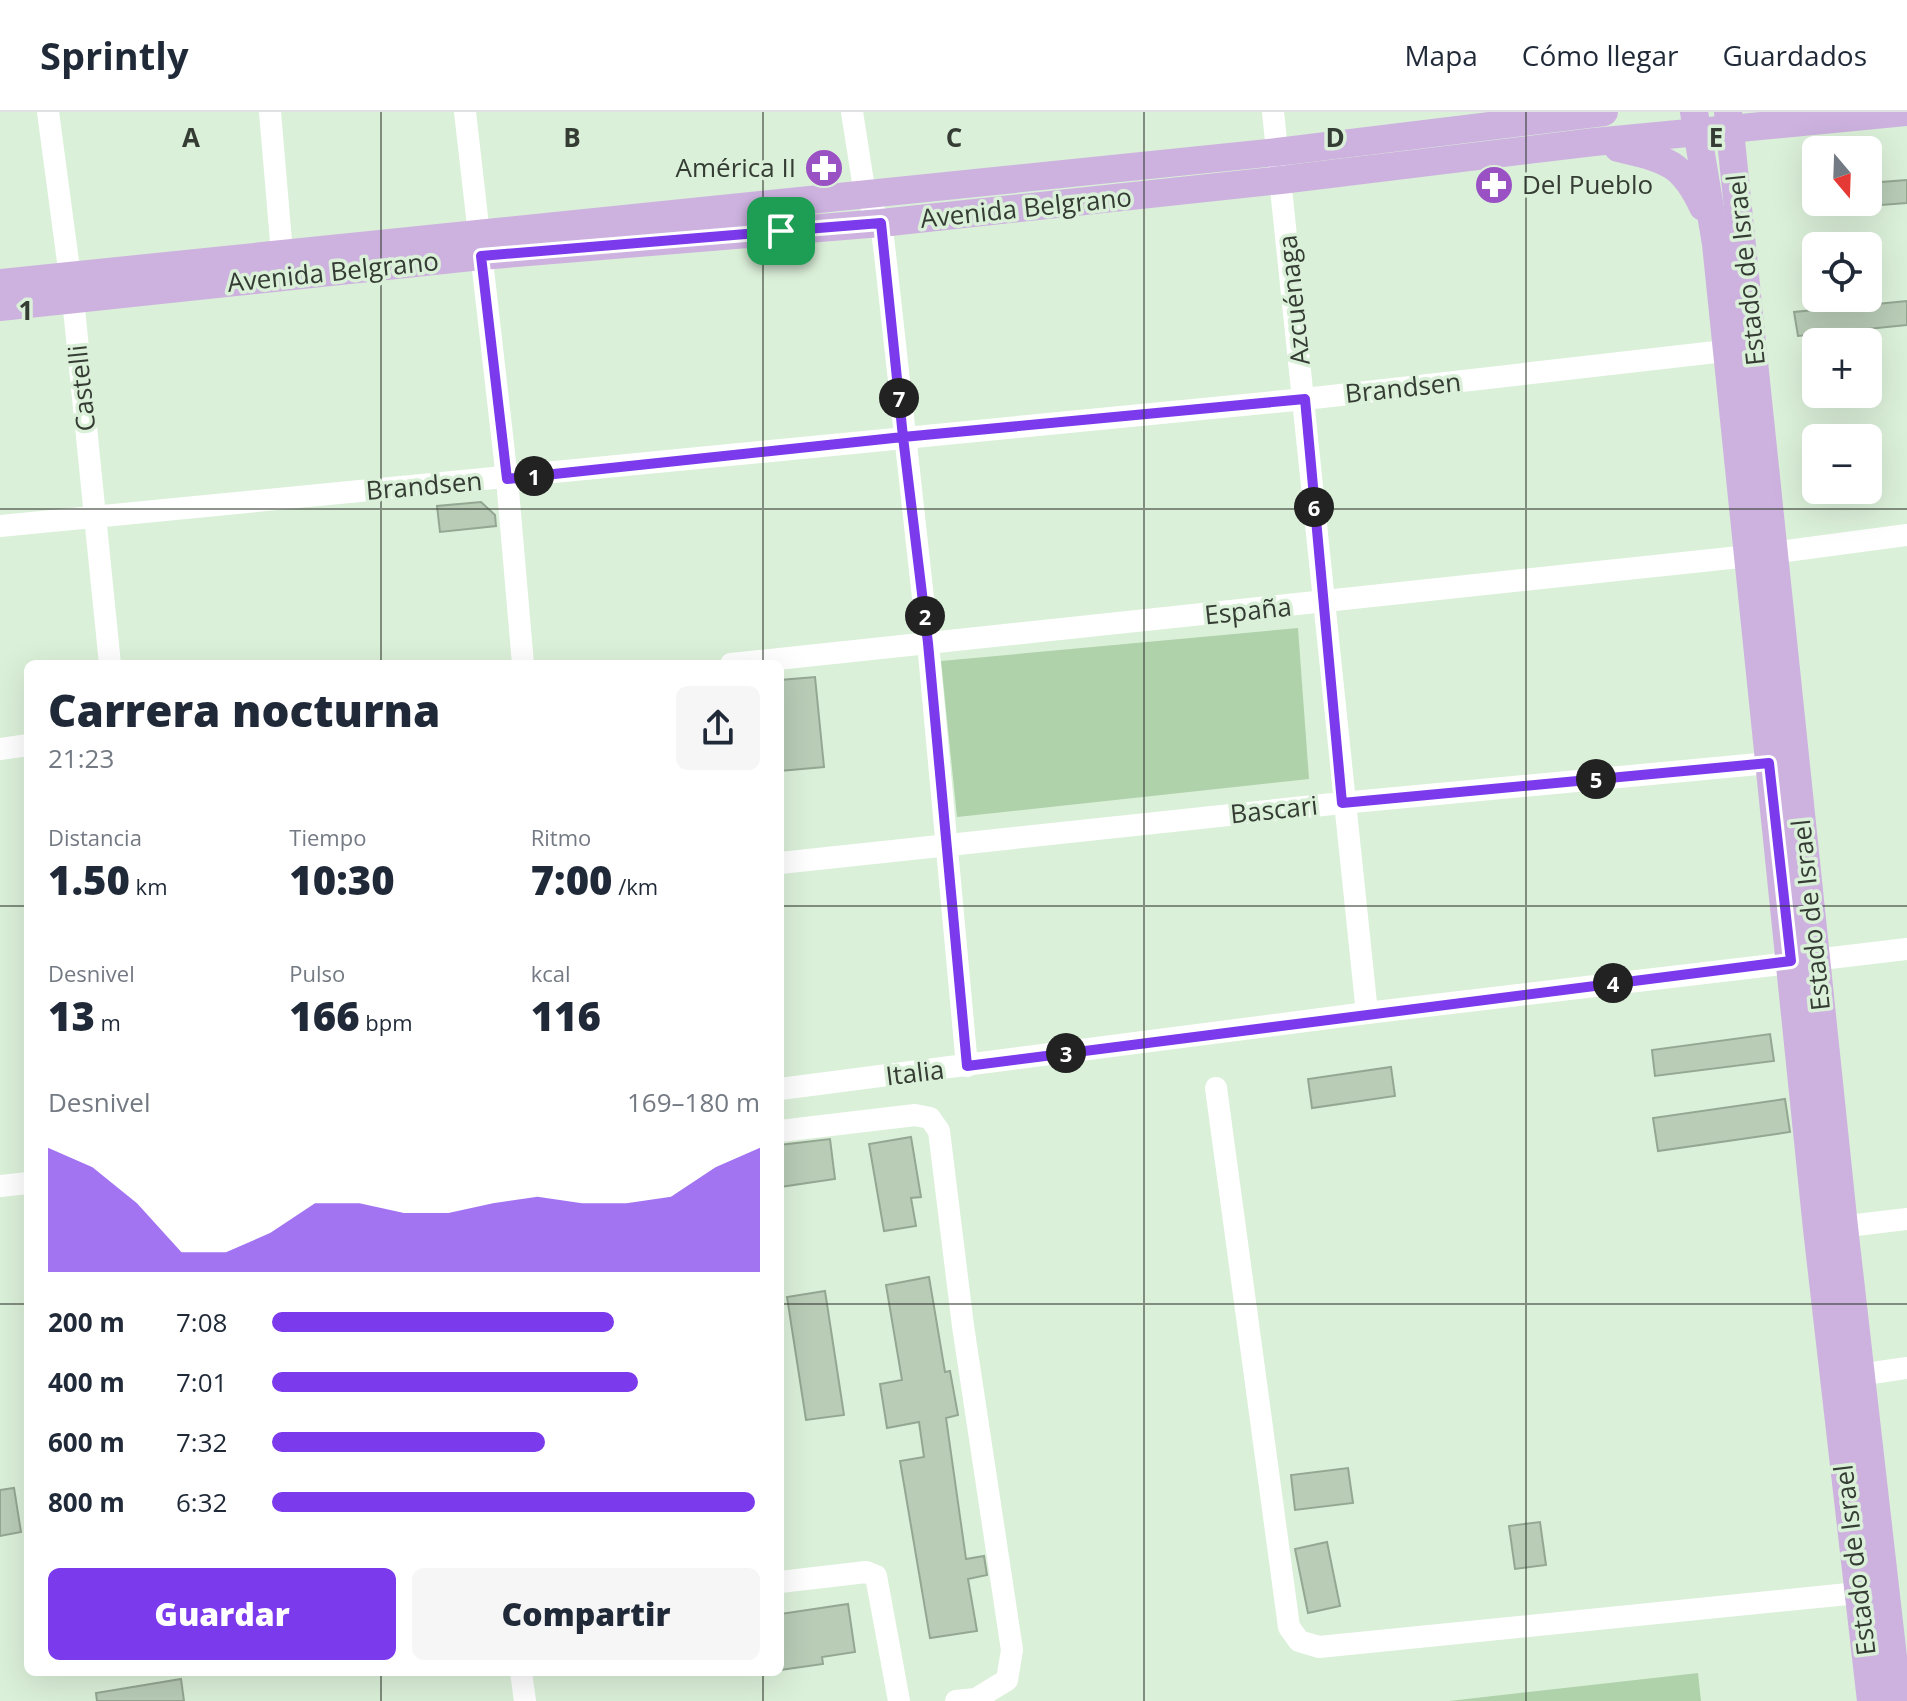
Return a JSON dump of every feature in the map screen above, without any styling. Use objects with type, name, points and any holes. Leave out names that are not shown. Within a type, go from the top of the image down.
[{"type":"main road","name":"Avenida Belgrano","points":[[0,283],[71,288],[479,244],[865,195],[1277,152],[1604,112]]},
{"type":"main road","name":"Avenida Belgrano","points":[[0,307],[71,288],[282,253],[881,223],[1281,180],[1594,142],[1695,122],[1788,123],[1907,112]]},
{"type":"main road","name":"Estado de Israel","points":[[1729,120],[1737,185],[1741,349],[1830,1228],[1847,1376],[1898,1701]]},
{"type":"main road","name":"Estado de Israel","points":[[1695,122],[1716,244],[1741,349]]},
{"type":"main road","points":[[1737,185],[1754,151],[1788,123]]},
{"type":"main road","points":[[1594,142],[1653,155],[1677,166],[1695,189],[1716,244]]},
{"type":"main road","name":"Estado de Israel","points":[[1762,555],[1769,763],[1803,960]]},
{"type":"main road","name":"Estado de Israel","points":[[1847,1376],[1858,1593],[1871,1701]]},
{"type":"street","name":"Castelli","points":[[48,112],[71,288],[110,660]]},
{"type":"street","points":[[270,112],[282,253]]},
{"type":"street","points":[[465,112],[507,479],[523,660]]},
{"type":"street","points":[[852,112],[865,195],[881,223],[928,643],[967,1066]]},
{"type":"street","name":"Azcuénaga","points":[[1273,112],[1305,399],[1342,803],[1367,1013]]},
{"type":"street","name":"Brandsen","points":[[0,526],[1305,399],[1741,349]]},
{"type":"street","name":"España","points":[[769,660],[1762,555],[1907,535]]},
{"type":"street","points":[[0,749],[24,746]]},
{"type":"street","name":"Bascari","points":[[784,863],[1342,803],[1769,763]]},
{"type":"street","name":"Italia","points":[[784,1089],[1367,1013],[1907,949]]},
{"type":"street","points":[[1216,1088],[1289,1627],[1299,1641],[1319,1647],[1858,1593]]},
{"type":"street","points":[[784,1131],[915,1115],[930,1118],[939,1131],[963,1326],[1012,1650],[1007,1680],[976,1699],[956,1701]]},
{"type":"street","points":[[0,1186],[24,1183]]},
{"type":"street","points":[[1830,1228],[1907,1219]]},
{"type":"street","points":[[1847,1376],[1907,1368]]},
{"type":"street","points":[[784,1582],[866,1572],[876,1576],[899,1701]]},
{"type":"street","points":[[522,1676],[525,1701]]},
{"type":"green space","points":[[1298,628],[1309,779],[957,817],[941,661]]},
{"type":"green space","points":[[1698,1673],[1701,1701],[1449,1701]]},
{"type":"building","points":[[1907,180],[1907,203],[1882,205],[1882,182]]},
{"type":"building","points":[[1907,301],[1907,325],[1802,328],[1802,336],[1798,336],[1794,312],[1882,312],[1882,303]]},
{"type":"building","points":[[481,502],[495,515],[496,526],[440,532],[437,506]]},
{"type":"building","points":[[815,677],[824,767],[784,771],[784,680]]},
{"type":"building","points":[[1770,1034],[1774,1061],[1655,1076],[1652,1050]]},
{"type":"building","points":[[1391,1067],[1395,1096],[1312,1108],[1308,1079]]},
{"type":"building","points":[[1785,1099],[1790,1132],[1658,1151],[1653,1118]]},
{"type":"building","points":[[911,1137],[921,1197],[911,1198],[916,1226],[884,1231],[869,1144]]},
{"type":"building","points":[[830,1139],[835,1179],[784,1186],[784,1145]]},
{"type":"building","points":[[929,1277],[945,1372],[950,1371],[958,1415],[946,1418],[966,1559],[984,1556],[987,1575],[968,1579],[977,1631],[930,1638],[900,1461],[924,1457],[919,1422],[887,1428],[880,1384],[902,1380],[886,1285]]},
{"type":"building","points":[[825,1291],[844,1415],[806,1420],[787,1297]]},
{"type":"building","points":[[1348,1468],[1353,1503],[1295,1510],[1291,1475]]},
{"type":"building","points":[[14,1488],[21,1532],[0,1536],[0,1490]]},
{"type":"building","points":[[1540,1522],[1546,1565],[1515,1569],[1509,1526]]},
{"type":"building","points":[[1327,1542],[1340,1606],[1308,1613],[1295,1549]]},
{"type":"building","points":[[848,1604],[855,1652],[822,1657],[823,1664],[784,1669],[784,1613]]},
{"type":"building","points":[[181,1679],[184,1701],[97,1701],[96,1693]]},
{"type":"place","name":"América II","points":[[824,168]]},
{"type":"place","name":"Del Pueblo","points":[[1494,185]]},
{"type":"route","points":[[781,231],[481,256],[507,479],[903,437],[928,643],[967,1066],[1791,961],[1769,763],[1342,803],[1305,399],[903,437],[881,223],[781,231]]}]
